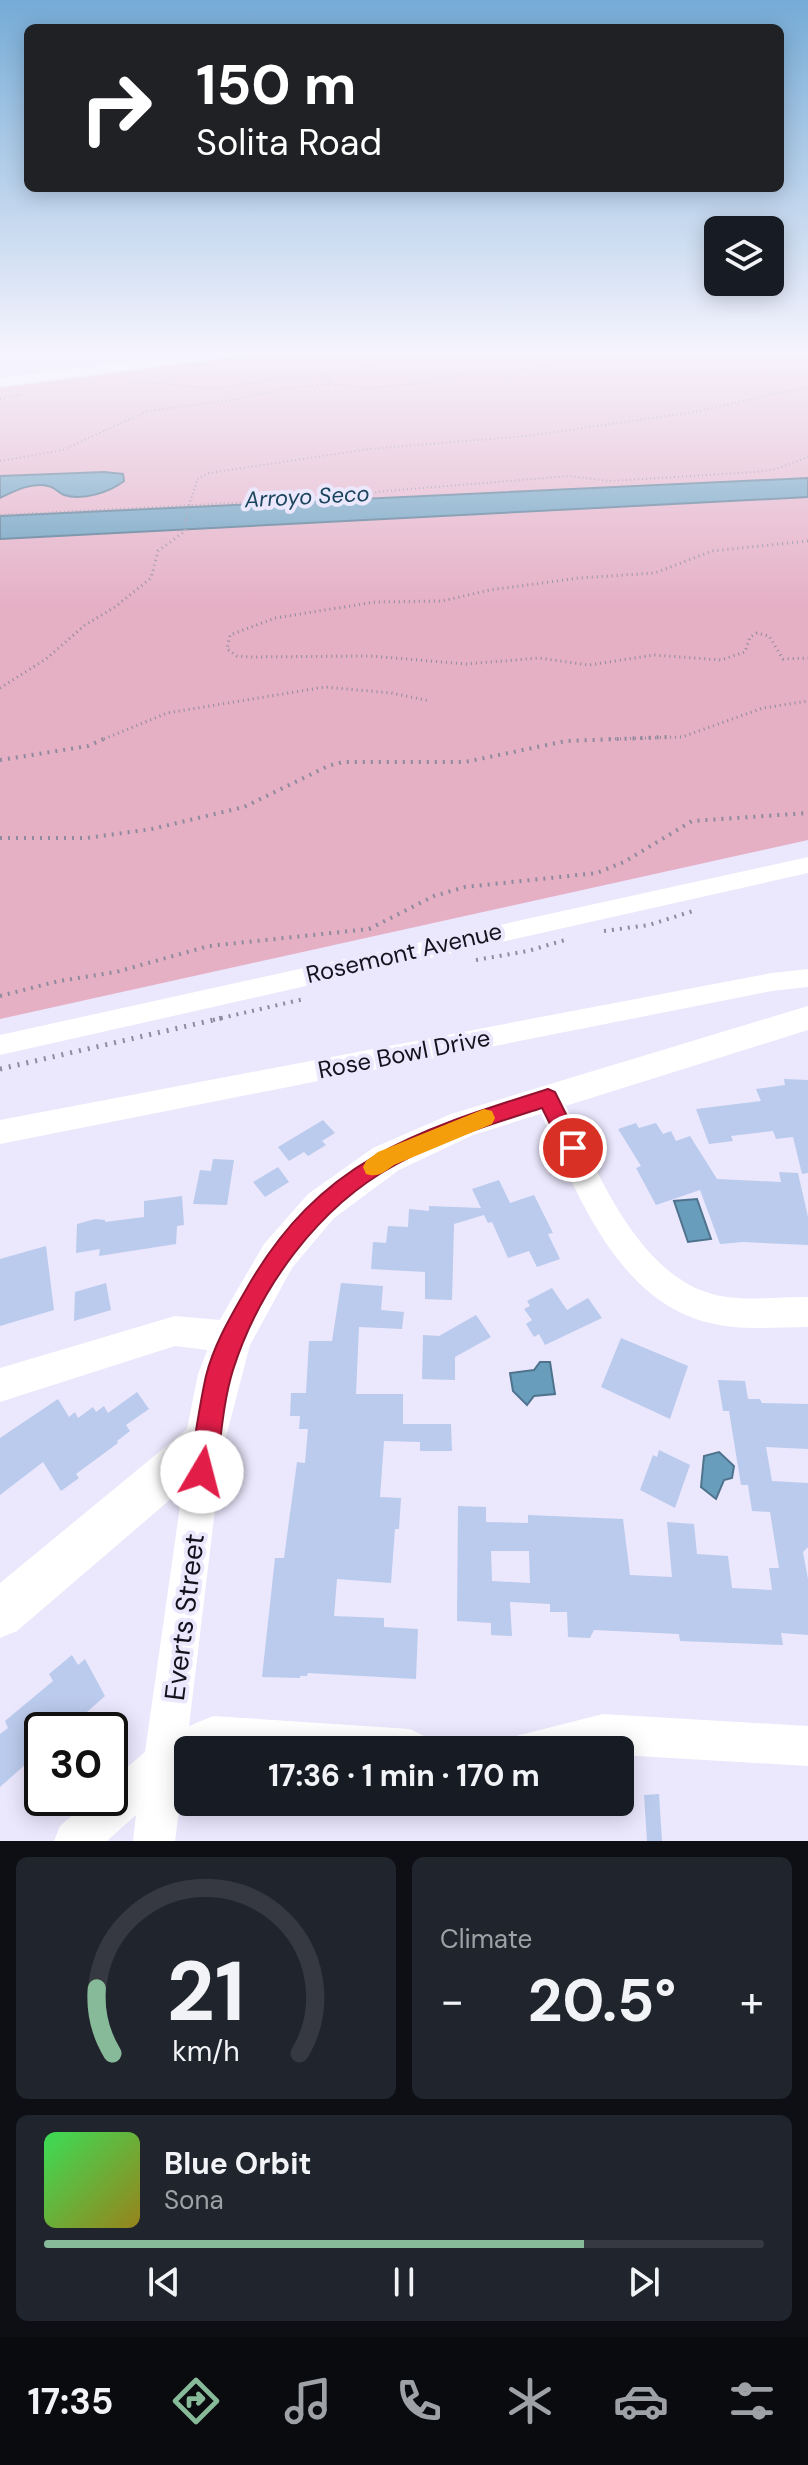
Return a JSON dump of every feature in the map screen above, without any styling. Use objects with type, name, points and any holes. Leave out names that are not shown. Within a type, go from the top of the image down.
[{"type":"street","name":"Rosemont Avenue","points":[[0,1045],[808,865]]},
{"type":"street","name":"Rose Bowl Drive","points":[[0,1132],[772,982],[808,978]]},
{"type":"street","points":[[0,1614],[206,1441],[219,1374],[232,1337],[278,1256],[321,1206],[386,1159],[463,1124],[808,1018]]},
{"type":"street","points":[[548,1098],[606,1215],[642,1265],[672,1294],[708,1309],[808,1312]]},
{"type":"street","points":[[0,1385],[175,1331],[232,1337]]},
{"type":"street","name":"Everts Street","points":[[154,1841],[167,1760],[206,1441]]},
{"type":"street","points":[[594,1736],[603,1734],[808,1746]]},
{"type":"street","points":[[75,1841],[174,1756]]},
{"type":"path","points":[[0,461],[63,450],[93,436]]},
{"type":"path","points":[[0,688],[46,659],[76,631],[115,607],[151,578],[158,551],[183,534],[186,528],[187,506],[194,495],[197,479],[215,471],[369,449],[528,436]]},
{"type":"path","points":[[0,515],[348,497],[385,491],[570,476],[609,481],[700,477],[770,471],[808,457]]},
{"type":"path","points":[[808,541],[712,551],[655,573],[579,578],[490,590],[442,601],[375,602],[275,618],[230,635],[227,649],[230,653],[251,657],[370,656],[466,664],[539,658],[602,665],[654,655],[709,661],[732,658],[745,652],[750,637],[757,633],[773,640],[777,656],[781,659],[808,658]]},
{"type":"path","points":[[0,760],[88,746],[167,713],[285,692],[325,687],[391,693],[430,701]]},
{"type":"path","points":[[0,838],[86,838],[165,827],[244,807],[328,766],[343,762],[465,762],[566,741],[682,737],[763,708],[808,701]]},
{"type":"path","points":[[0,996],[59,981],[116,972],[209,946],[369,929],[434,896],[465,887],[597,873],[624,862],[692,821],[808,813]]},
{"type":"path","points":[[594,932],[649,925],[679,917],[700,907]]},
{"type":"path","points":[[467,961],[528,951],[567,939]]},
{"type":"path","points":[[0,1069],[316,996]]},
{"type":"shaded area","points":[[0,436],[808,436],[808,840],[0,1019]]},
{"type":"water","points":[[123,474],[124,481],[104,492],[88,496],[71,497],[50,487],[35,485],[0,498],[0,476]]},
{"type":"water","name":"Arroyo Seco","points":[[808,478],[808,497],[0,539],[0,516]]},
{"type":"water","points":[[697,1199],[711,1239],[688,1242],[674,1201]]},
{"type":"water","points":[[540,1362],[550,1362],[555,1394],[534,1396],[527,1405],[513,1391],[510,1373],[534,1370]]},
{"type":"water","points":[[719,1452],[734,1466],[732,1478],[724,1480],[716,1499],[701,1487],[704,1456]]},
{"type":"building","points":[[784,1079],[808,1080],[808,1173],[802,1174],[793,1137],[776,1139],[773,1131],[731,1136],[733,1141],[709,1144],[696,1109],[761,1101],[756,1089],[785,1085]]},
{"type":"building","points":[[323,1120],[335,1133],[322,1141],[326,1145],[308,1156],[304,1152],[289,1161],[278,1147]]},
{"type":"building","points":[[636,1123],[639,1128],[656,1123],[663,1134],[671,1131],[676,1141],[690,1136],[717,1179],[781,1182],[779,1172],[798,1173],[808,1217],[808,1245],[720,1244],[700,1190],[656,1205],[636,1168],[641,1166],[618,1129]]},
{"type":"building","points":[[213,1159],[234,1160],[227,1205],[193,1204],[200,1170],[211,1171]]},
{"type":"building","points":[[278,1167],[289,1182],[265,1197],[253,1182]]},
{"type":"building","points":[[499,1180],[510,1203],[534,1195],[553,1233],[548,1234],[560,1259],[537,1267],[529,1251],[508,1258],[492,1222],[488,1223],[484,1215],[454,1224],[452,1300],[425,1299],[425,1272],[371,1269],[373,1242],[386,1243],[388,1226],[408,1227],[409,1209],[429,1211],[429,1206],[481,1208],[472,1189]]},
{"type":"building","points":[[182,1196],[184,1225],[177,1226],[176,1244],[99,1256],[100,1249],[76,1253],[77,1224],[95,1219],[105,1222],[144,1217],[144,1201]]},
{"type":"building","points":[[46,1246],[54,1310],[0,1326],[0,1259]]},
{"type":"building","points":[[106,1283],[111,1310],[74,1321],[75,1292]]},
{"type":"building","points":[[341,1283],[383,1286],[381,1310],[404,1312],[402,1329],[359,1327],[356,1394],[403,1394],[403,1424],[451,1424],[452,1451],[420,1451],[420,1442],[384,1441],[380,1497],[401,1498],[391,1583],[337,1579],[334,1616],[384,1618],[384,1627],[418,1629],[416,1679],[308,1673],[300,1678],[262,1677],[275,1558],[284,1558],[297,1462],[305,1463],[308,1429],[299,1429],[300,1416],[290,1416],[291,1393],[306,1393],[309,1341],[332,1341]]},
{"type":"building","points":[[552,1288],[567,1310],[588,1298],[602,1318],[545,1345],[539,1334],[534,1337],[526,1324],[532,1320],[524,1309],[530,1306],[527,1301]]},
{"type":"building","points":[[476,1315],[491,1337],[455,1357],[455,1380],[422,1379],[423,1335],[439,1336]]},
{"type":"building","points":[[621,1338],[688,1366],[670,1419],[601,1387]]},
{"type":"building","points":[[718,1380],[745,1381],[748,1399],[760,1399],[762,1403],[808,1404],[808,1449],[766,1447],[772,1481],[808,1483],[808,1547],[803,1552],[808,1579],[808,1635],[781,1633],[783,1645],[680,1641],[679,1634],[594,1630],[590,1638],[568,1637],[567,1612],[550,1612],[550,1604],[510,1602],[512,1636],[491,1635],[491,1623],[457,1621],[458,1506],[486,1507],[486,1522],[528,1523],[528,1515],[623,1519],[630,1575],[672,1577],[667,1522],[694,1524],[697,1554],[728,1556],[732,1588],[772,1590],[769,1568],[779,1568],[770,1512],[752,1511],[748,1485],[741,1485],[729,1411],[723,1411]],"holes":[[[491,1551],[529,1551],[530,1583],[492,1581]]]},
{"type":"building","points":[[137,1392],[149,1409],[126,1425],[130,1431],[118,1443],[76,1474],[79,1478],[61,1491],[43,1462],[0,1495],[0,1438],[58,1399],[69,1417],[75,1412],[78,1418],[93,1407],[96,1412],[104,1406],[108,1413]]},
{"type":"building","points":[[659,1450],[690,1465],[675,1508],[640,1490],[653,1455],[657,1457]]},
{"type":"building","points":[[72,1655],[78,1665],[85,1659],[105,1696],[87,1712],[24,1712],[24,1766],[0,1787],[0,1734],[8,1728],[5,1721],[53,1681],[49,1674]]},
{"type":"building","points":[[659,1794],[662,1841],[647,1841],[644,1795]]},
{"type":"slow traffic","points":[[374,1167],[463,1124],[484,1118]]},
{"type":"route","points":[[202,1472],[219,1374],[232,1337],[278,1256],[321,1206],[386,1159],[463,1124],[548,1098],[573,1148]]}]
